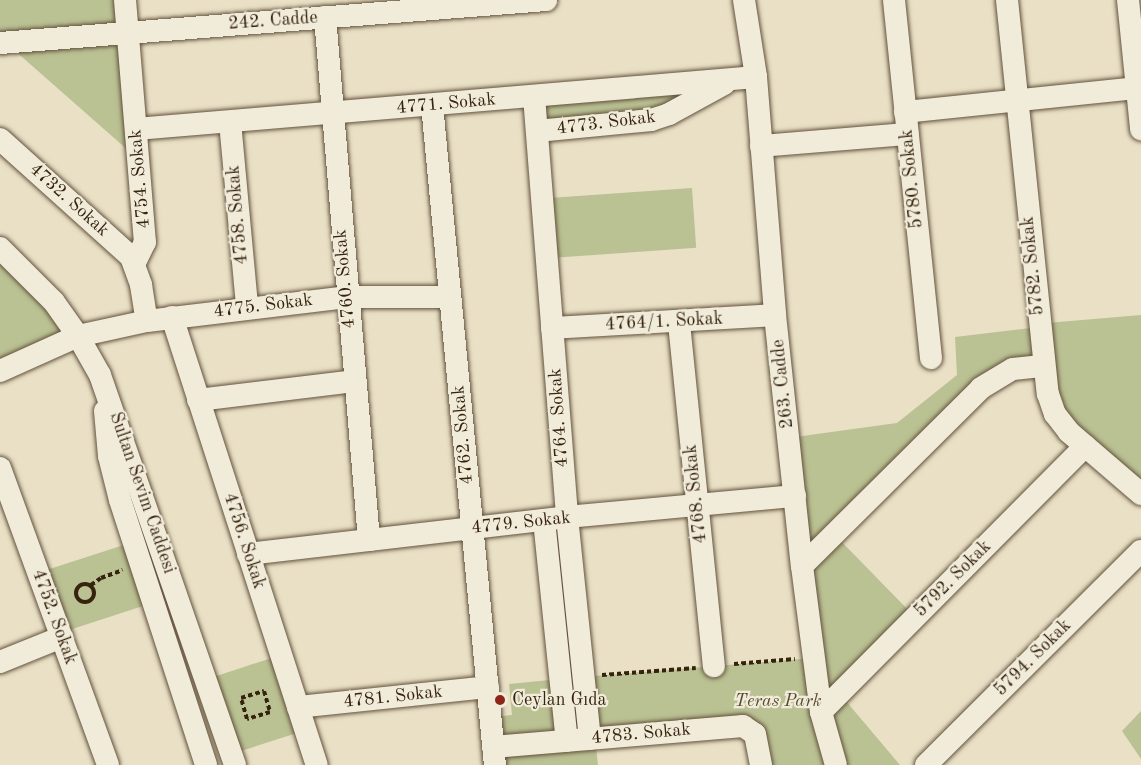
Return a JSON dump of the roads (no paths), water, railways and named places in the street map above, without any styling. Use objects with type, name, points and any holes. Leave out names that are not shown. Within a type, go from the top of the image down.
[{"type":"street","name":"4754. Sokak","points":[[125,0],[145,242],[134,265]]},
{"type":"street","name":"242. Cadde","points":[[0,43],[546,0]]},
{"type":"street","name":"263. Cadde","points":[[744,0],[747,77],[761,146],[775,315],[802,566],[821,712],[836,765]]},
{"type":"street","name":"5780. Sokak","points":[[894,0],[931,358]]},
{"type":"street","name":"5782. Sokak","points":[[1007,0],[1048,394],[1055,414],[1069,432],[1141,494]]},
{"type":"street","points":[[1128,0],[1141,129]]},
{"type":"street","name":"4760. Sokak","points":[[325,17],[369,540]]},
{"type":"street","name":"4771. Sokak","points":[[136,129],[747,77]]},
{"type":"street","name":"4773. Sokak","points":[[537,130],[651,120],[669,114],[714,88],[747,77]]},
{"type":"street","points":[[761,146],[907,123],[1017,101],[1137,88]]},
{"type":"street","name":"4764. Sokak","points":[[534,96],[567,518],[590,739]]},
{"type":"street","name":"4762. Sokak","points":[[432,105],[494,756]]},
{"type":"street","name":"4758. Sokak","points":[[230,122],[247,308]]},
{"type":"street","name":"4732. Sokak","points":[[0,139],[123,248],[134,265]]},
{"type":"street","name":"Sultan Sevim Caddesi","points":[[0,248],[54,302],[78,336],[105,386],[235,765]]},
{"type":"street","points":[[134,265],[141,285],[147,321]]},
{"type":"street","name":"4775. Sokak","points":[[0,371],[78,336],[147,321],[347,297],[450,297]]},
{"type":"street","name":"4764/1. Sokak","points":[[552,328],[775,315]]},
{"type":"street","name":"4756. Sokak","points":[[172,317],[317,765]]},
{"type":"street","name":"4768. Sokak","points":[[679,322],[714,666]]},
{"type":"street","points":[[802,566],[981,388],[1013,369],[1044,366]]},
{"type":"street","points":[[198,400],[354,381]]},
{"type":"street","points":[[105,386],[109,456],[141,564],[206,765]]},
{"type":"street","name":"5792. Sokak","points":[[821,712],[1085,446]]},
{"type":"street","name":"4752. Sokak","points":[[1,475],[108,765]]},
{"type":"street","name":"4779. Sokak","points":[[248,554],[544,520],[795,496]]},
{"type":"street","points":[[544,520],[567,741]]},
{"type":"street","name":"5794. Sokak","points":[[926,765],[1141,551]]},
{"type":"street","points":[[0,662],[62,637]]},
{"type":"street","name":"4781. Sokak","points":[[298,707],[488,687]]},
{"type":"street","name":"4783. Sokak","points":[[494,756],[567,741],[743,726],[755,734],[761,765]]},
{"type":"place","name":"Ceylan Gıda","points":[[500,700]]},
{"type":"park label","name":"Teras Park","points":[[778,701]]}]
